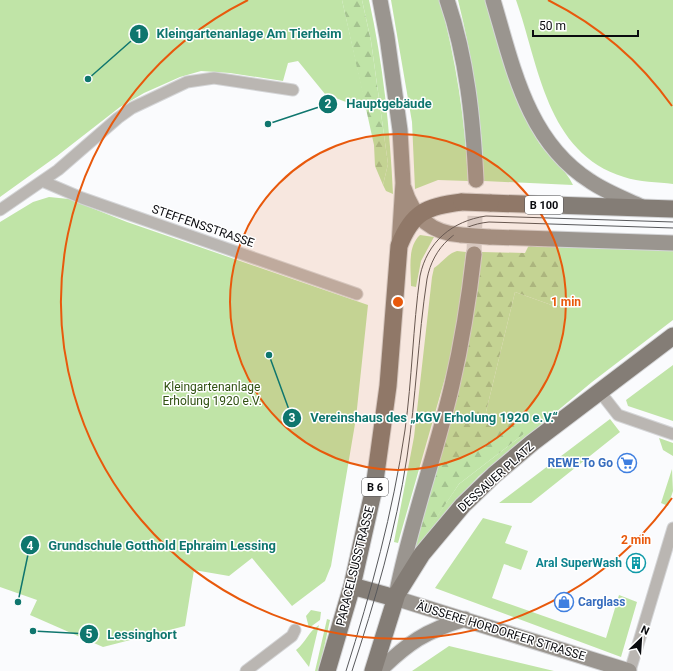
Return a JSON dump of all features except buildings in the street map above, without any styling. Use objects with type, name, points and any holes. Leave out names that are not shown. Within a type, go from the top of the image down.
[{"type":"main road","name":"PARACELSUSSTRASSE","points":[[327,671],[352,586],[374,488],[393,340],[403,183],[396,98],[380,0]]},
{"type":"main road","points":[[447,0],[464,63],[471,105],[476,180]]},
{"type":"main road","points":[[492,0],[517,81],[529,112],[551,147],[562,159],[591,182],[647,208]]},
{"type":"main road","points":[[403,183],[408,199],[417,215],[428,226],[435,230],[461,235],[489,237],[673,243]]},
{"type":"main road","name":"B 100","points":[[417,215],[439,205],[462,202],[673,209]]},
{"type":"main road","name":"PARACELSUSSTRASSE","points":[[399,246],[404,232],[417,215]]},
{"type":"main road","points":[[373,671],[396,596],[407,543],[452,386],[461,343],[474,254]]},
{"type":"main road","name":"DESSAUER PLATZ","points":[[396,596],[422,554],[463,504],[494,475],[527,448],[673,336]]},
{"type":"main road","points":[[352,586],[396,596]]},
{"type":"main road","name":"ÄUSSERE HORDORFER STRASSE","points":[[396,596],[630,671]]},
{"type":"main road","points":[[379,671],[411,642],[427,632],[465,619]]},
{"type":"street","points":[[0,210],[42,181],[132,108],[187,82],[214,78],[293,90]]},
{"type":"street","name":"STEFFENSSTRASSE","points":[[42,181],[82,198],[357,294]]},
{"type":"street","points":[[600,392],[618,415],[673,434]]},
{"type":"street","points":[[630,671],[671,544],[673,528]]},
{"type":"street","points":[[246,671],[292,636],[296,630]]},
{"type":"green space","points":[[0,0],[342,0],[367,110],[325,94],[298,61],[288,63],[283,81],[230,73],[201,71],[180,77],[144,93],[120,107],[57,156],[0,197]]},
{"type":"green space","points":[[342,0],[362,0],[371,41],[388,164],[383,185],[375,166],[374,145]]},
{"type":"green space","points":[[362,0],[369,0],[382,72],[388,121],[393,194],[386,191],[383,185],[388,164],[371,41]]},
{"type":"green space","points":[[391,0],[440,0],[451,45],[459,90],[465,135],[468,181],[438,180],[415,189],[412,122]]},
{"type":"green space","points":[[458,0],[486,0],[508,70],[528,122],[540,144],[570,179],[573,185],[484,181],[476,90]]},
{"type":"green space","points":[[516,0],[673,0],[673,184],[642,181],[624,177],[598,165],[577,148],[562,128],[549,104]]},
{"type":"green space","name":"Kleingartenanlage Erholung 1920 e.V.","points":[[49,197],[69,199],[127,222],[368,305],[356,418],[331,566],[325,581],[292,606],[252,558],[229,576],[194,570],[185,626],[103,647],[30,615],[37,600],[0,587],[0,222],[33,202]]},
{"type":"green space","points":[[420,235],[434,237],[421,261],[416,287],[411,286],[411,252]]},
{"type":"green space","points":[[529,245],[558,246],[563,304],[557,307],[515,292],[486,412],[486,420],[494,424],[510,411],[524,434],[459,484],[423,538],[416,537],[456,396],[472,325],[482,252],[525,253]]},
{"type":"green space","points":[[558,246],[673,250],[673,320],[592,382],[479,476],[447,510],[420,547],[413,547],[416,537],[423,537],[459,484],[524,434],[486,420],[486,412],[515,292],[557,307]]},
{"type":"green space","points":[[457,251],[466,252],[460,303],[449,364],[398,543],[394,542],[414,437],[432,277],[434,268],[450,254]]},
{"type":"green space","points":[[673,365],[673,421],[628,406],[626,400]]},
{"type":"green space","points":[[610,419],[620,432],[531,503],[499,503]]},
{"type":"green space","points":[[659,438],[673,443],[673,456],[663,450]]},
{"type":"green space","points":[[672,469],[673,491],[668,506],[661,503]]},
{"type":"green space","points":[[483,518],[512,526],[505,543],[528,551],[521,570],[504,564],[492,598],[606,638],[619,595],[637,602],[621,657],[435,588]]},
{"type":"green space","points":[[311,610],[321,612],[320,620],[309,628],[306,616]]},
{"type":"green space","points":[[327,619],[330,620],[319,671],[315,671]]},
{"type":"green space","points":[[319,625],[309,667],[296,650]]},
{"type":"green space","points":[[449,646],[554,671],[412,671]]},
{"type":"tunnel","points":[[474,254],[476,180]]},
{"type":"tram line","points":[[346,671],[364,612],[388,521],[405,430],[420,276],[423,264],[435,243],[452,228],[462,223],[486,216],[673,222]]},
{"type":"tram line","points":[[352,671],[377,592],[397,511],[413,413],[421,323],[427,279],[430,267],[441,248],[457,233],[477,224],[489,222],[673,228]]},
{"type":"place","name":"Kleingartenanlage Am Tierheim","points":[[88,79]]},
{"type":"place","name":"Hauptgebäude","points":[[268,124]]},
{"type":"place","name":"Vereinshaus des „KGV Erholung 1920 e.V.“","points":[[269,355]]},
{"type":"place","name":"REWE To Go","points":[[627,463]]},
{"type":"place","name":"Aral SuperWash","points":[[636,563]]},
{"type":"place","name":"Grundschule Gotthold Ephraim Lessing","points":[[18,602]]},
{"type":"place","name":"Carglass","points":[[564,602]]},
{"type":"place","name":"Lessinghort","points":[[33,631]]}]
